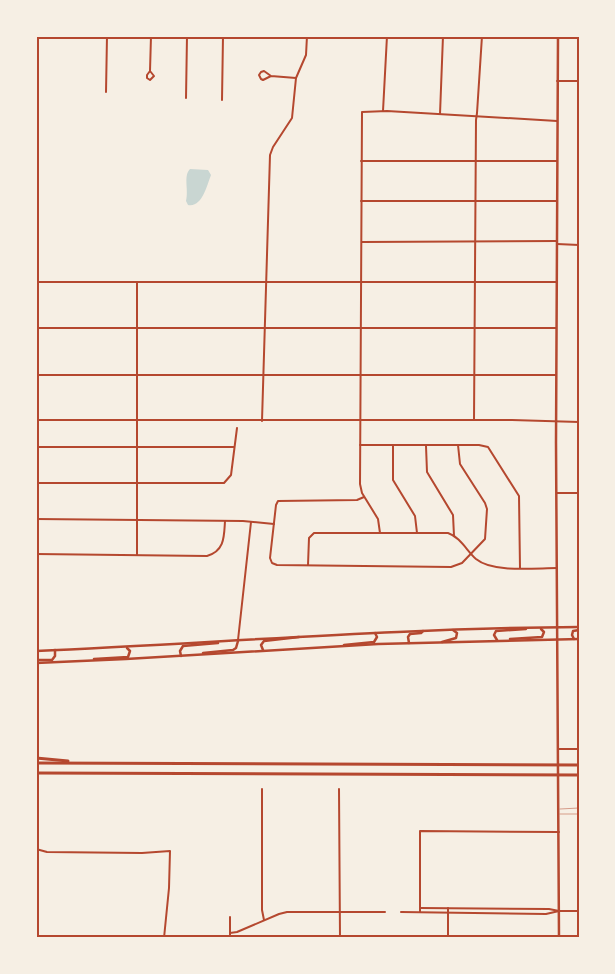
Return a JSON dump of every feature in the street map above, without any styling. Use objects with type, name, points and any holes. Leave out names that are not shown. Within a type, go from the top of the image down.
[{"type":"highway","points":[[36,758],[81,763]]},
{"type":"highway","points":[[36,763],[579,765]]},
{"type":"highway","points":[[36,774],[579,775]]},
{"type":"main road","points":[[558,36],[556,421],[559,938]]},
{"type":"main road","points":[[497,640],[494,635],[496,631],[524,630],[529,628]]},
{"type":"main road","points":[[505,640],[541,637],[544,632],[540,628]]},
{"type":"main road","points":[[36,651],[374,632],[452,629],[579,629]]},
{"type":"main road","points":[[441,642],[456,638],[457,633],[452,629]]},
{"type":"main road","points":[[574,639],[572,631],[579,629]]},
{"type":"main road","points":[[409,643],[409,635],[421,633],[424,630]]},
{"type":"main road","points":[[340,646],[347,643],[376,641],[377,637],[374,632]]},
{"type":"main road","points":[[263,650],[261,645],[264,641],[294,639],[303,636]]},
{"type":"main road","points":[[36,661],[181,656],[409,643],[579,639]]},
{"type":"main road","points":[[199,655],[206,652],[233,650],[237,646],[238,640]]},
{"type":"main road","points":[[181,656],[180,651],[183,646],[213,644],[221,641]]},
{"type":"main road","points":[[90,660],[128,657],[130,651],[127,647]]},
{"type":"main road","points":[[36,661],[52,660],[55,656],[55,650]]},
{"type":"street","points":[[106,92],[107,36]]},
{"type":"street","points":[[150,36],[150,71]]},
{"type":"street","points":[[186,98],[187,36]]},
{"type":"street","points":[[222,100],[223,36]]},
{"type":"street","points":[[262,421],[270,155],[272,147],[292,118],[296,78],[306,55],[307,36]]},
{"type":"street","points":[[383,111],[386,36]]},
{"type":"street","points":[[440,114],[444,36]]},
{"type":"street","points":[[474,420],[475,161],[476,116],[482,36]]},
{"type":"street","points":[[271,76],[296,78]]},
{"type":"street","points":[[558,81],[579,81]]},
{"type":"street","points":[[380,533],[378,519],[360,487],[362,112],[383,111],[557,121]]},
{"type":"street","points":[[361,161],[557,161]]},
{"type":"street","points":[[362,202],[557,201]]},
{"type":"street","points":[[362,242],[475,241],[579,245]]},
{"type":"street","points":[[36,282],[557,282]]},
{"type":"street","points":[[137,282],[137,555]]},
{"type":"street","points":[[36,328],[557,328]]},
{"type":"street","points":[[36,375],[556,375]]},
{"type":"street","points":[[36,420],[474,420],[579,422]]},
{"type":"street","points":[[36,483],[224,483],[231,476],[237,428]]},
{"type":"street","points":[[360,445],[483,445],[488,447],[520,500],[520,568]]},
{"type":"street","points":[[393,445],[393,480],[415,516],[417,533]]},
{"type":"street","points":[[426,445],[426,472],[452,513],[454,536]]},
{"type":"street","points":[[364,497],[357,500],[278,501],[276,504],[270,558],[272,563],[277,565],[451,567],[462,563],[486,537],[487,509],[460,464],[458,445]]},
{"type":"street","points":[[36,447],[234,447]]},
{"type":"street","points":[[557,493],[579,493]]},
{"type":"street","points":[[36,519],[225,521],[274,524]]},
{"type":"street","points":[[36,554],[199,556],[212,554],[223,544],[225,521]]},
{"type":"street","points":[[238,640],[251,522]]},
{"type":"street","points":[[308,565],[309,538],[312,534],[448,533],[454,536],[482,563],[490,566],[557,568]]},
{"type":"street","points":[[558,749],[579,749]]},
{"type":"street","points":[[262,789],[262,910],[264,920]]},
{"type":"street","points":[[339,789],[340,938]]},
{"type":"street","points":[[420,912],[420,831],[559,832]]},
{"type":"street","points":[[36,848],[47,852],[142,854],[170,851],[169,894],[164,938]]},
{"type":"street","points":[[420,908],[500,908],[579,911]]},
{"type":"street","points":[[448,908],[448,938]]},
{"type":"street","points":[[500,908],[500,914]]},
{"type":"street","points":[[402,912],[551,914],[559,911]]},
{"type":"street","points":[[230,933],[237,932],[283,913],[385,912]]},
{"type":"street","points":[[230,917],[230,938]]},
{"type":"lane","points":[[559,808],[579,808]]},
{"type":"lane","points":[[558,814],[579,814]]},
{"type":"shaded area","points":[[190,169],[208,170],[211,175],[203,195],[193,205],[188,205],[186,201],[186,179]]}]
